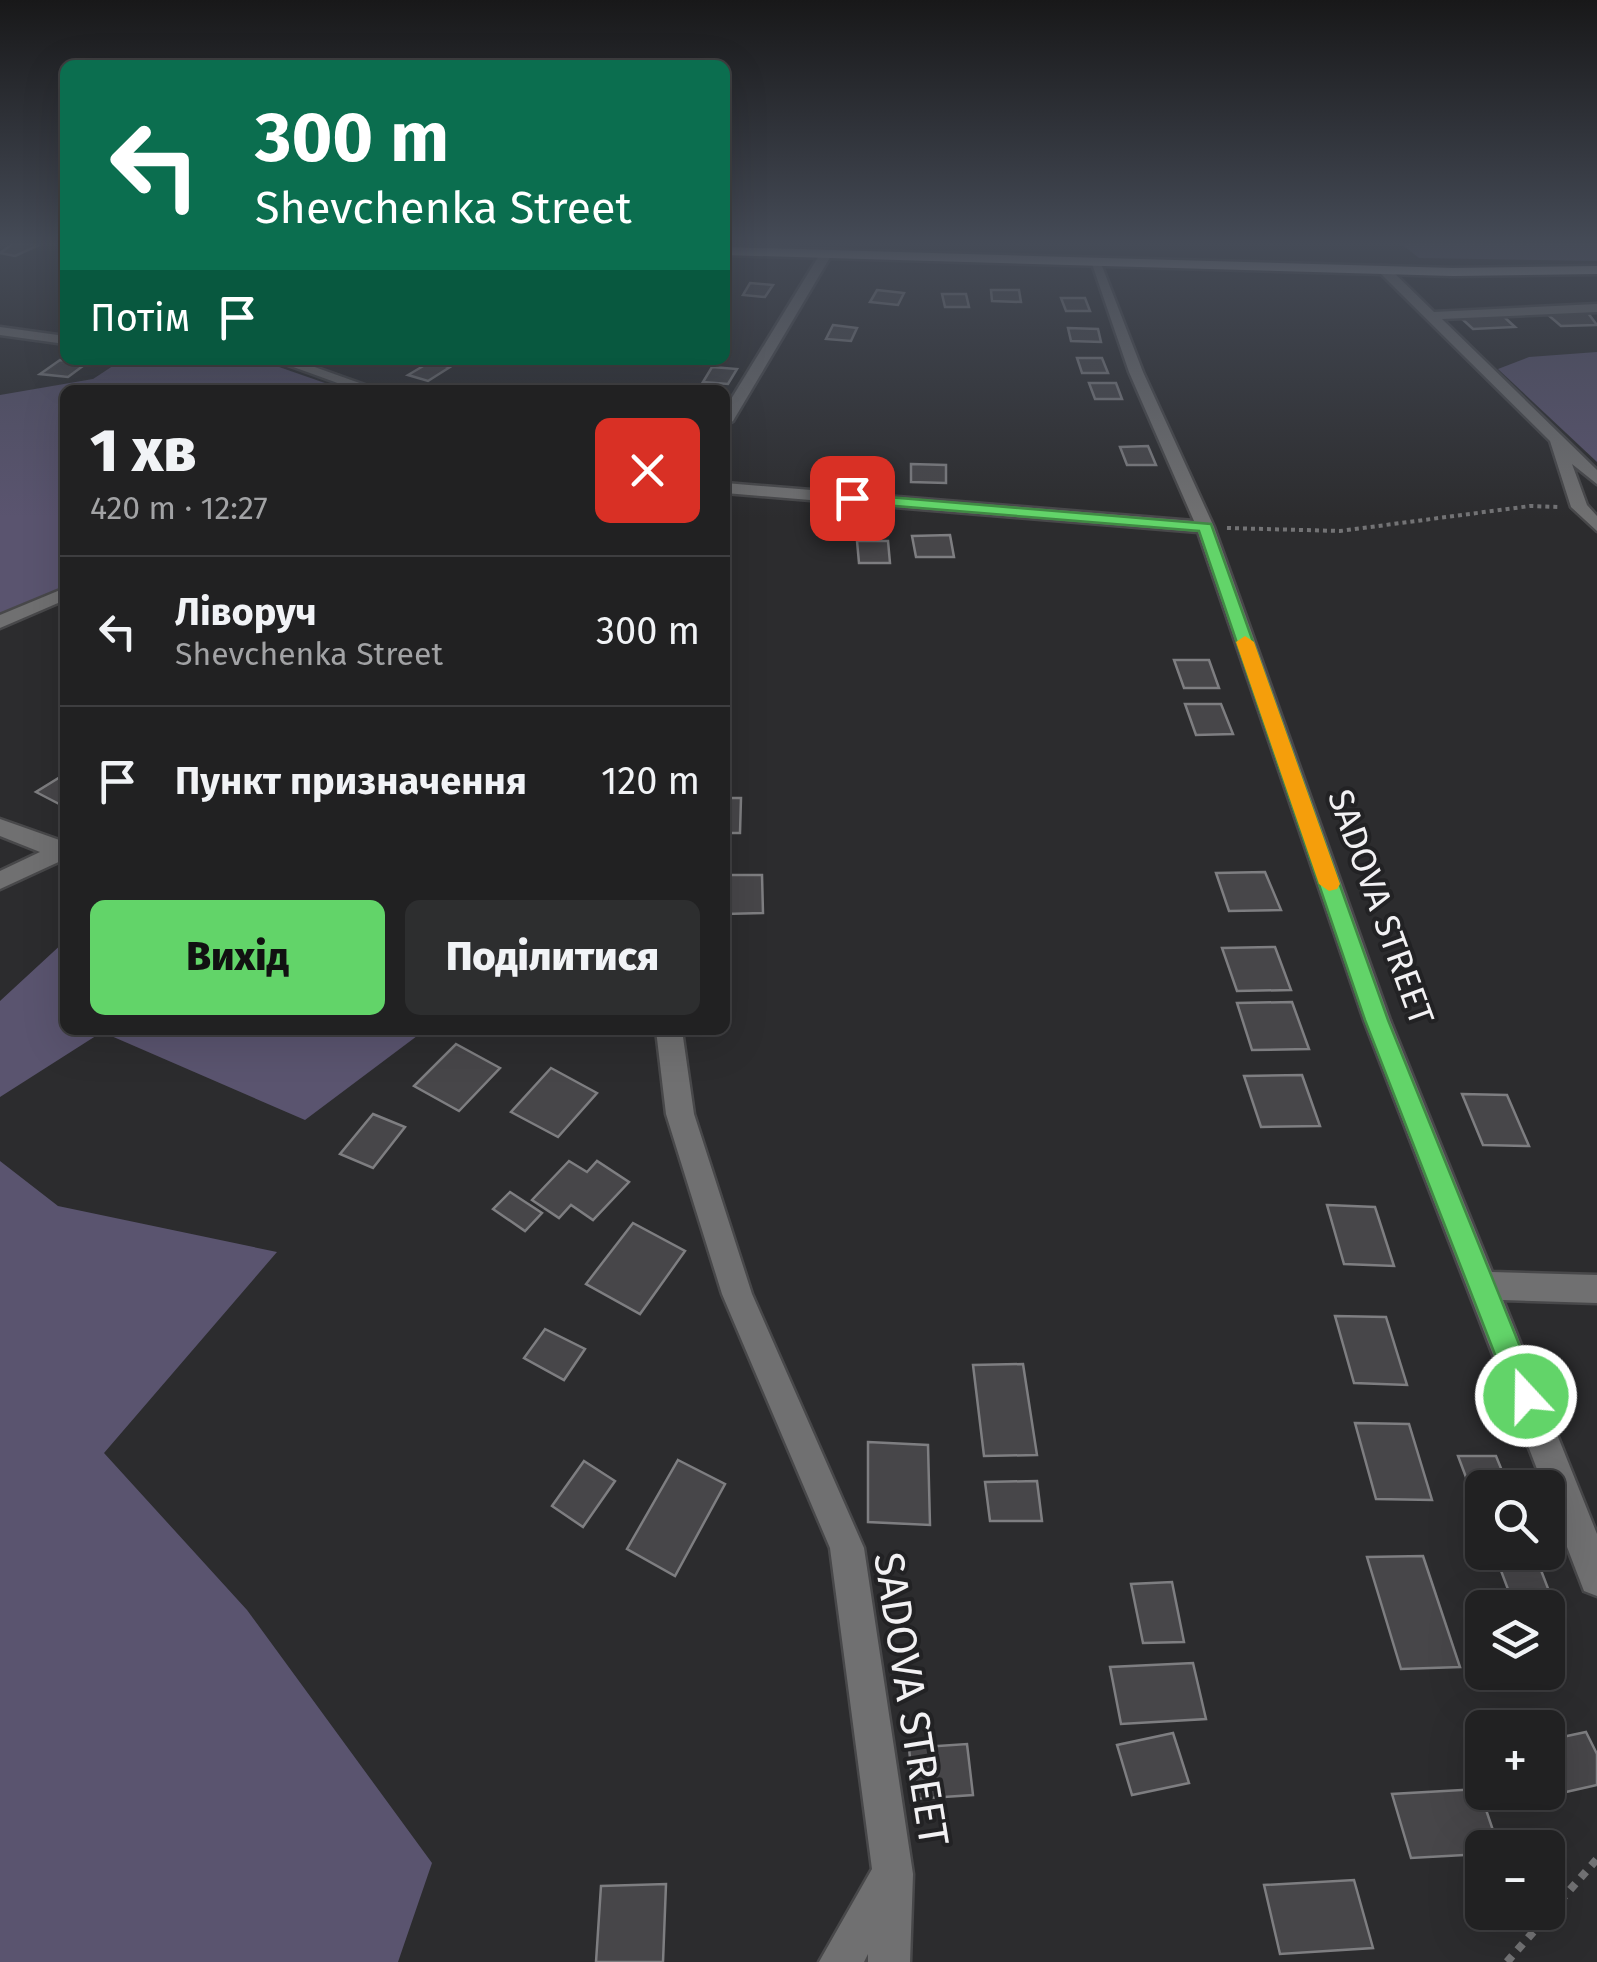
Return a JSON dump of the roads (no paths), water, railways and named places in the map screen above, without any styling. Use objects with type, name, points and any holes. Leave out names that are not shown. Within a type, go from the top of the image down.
[{"type":"street","points":[[26,335],[60,339]]},
{"type":"street","points":[[730,412],[777,335]]},
{"type":"street","name":"SADOVA STREET","points":[[1122,335],[1205,527],[1377,1020],[1597,1578]]},
{"type":"street","points":[[1447,335],[1597,478]]},
{"type":"street","points":[[296,365],[357,385]]},
{"type":"street","points":[[1556,442],[1580,507],[1597,526]]},
{"type":"street","points":[[730,488],[1205,527]]},
{"type":"street","points":[[0,622],[60,595]]},
{"type":"street","points":[[0,828],[60,850]]},
{"type":"street","points":[[0,881],[60,852]]},
{"type":"street","name":"SADOVA STREET","points":[[670,1035],[680,1114],[737,1294],[847,1548],[893,1874],[889,1962]]},
{"type":"street","points":[[1482,1286],[1597,1289]]},
{"type":"street","points":[[840,1962],[893,1874]]}]
